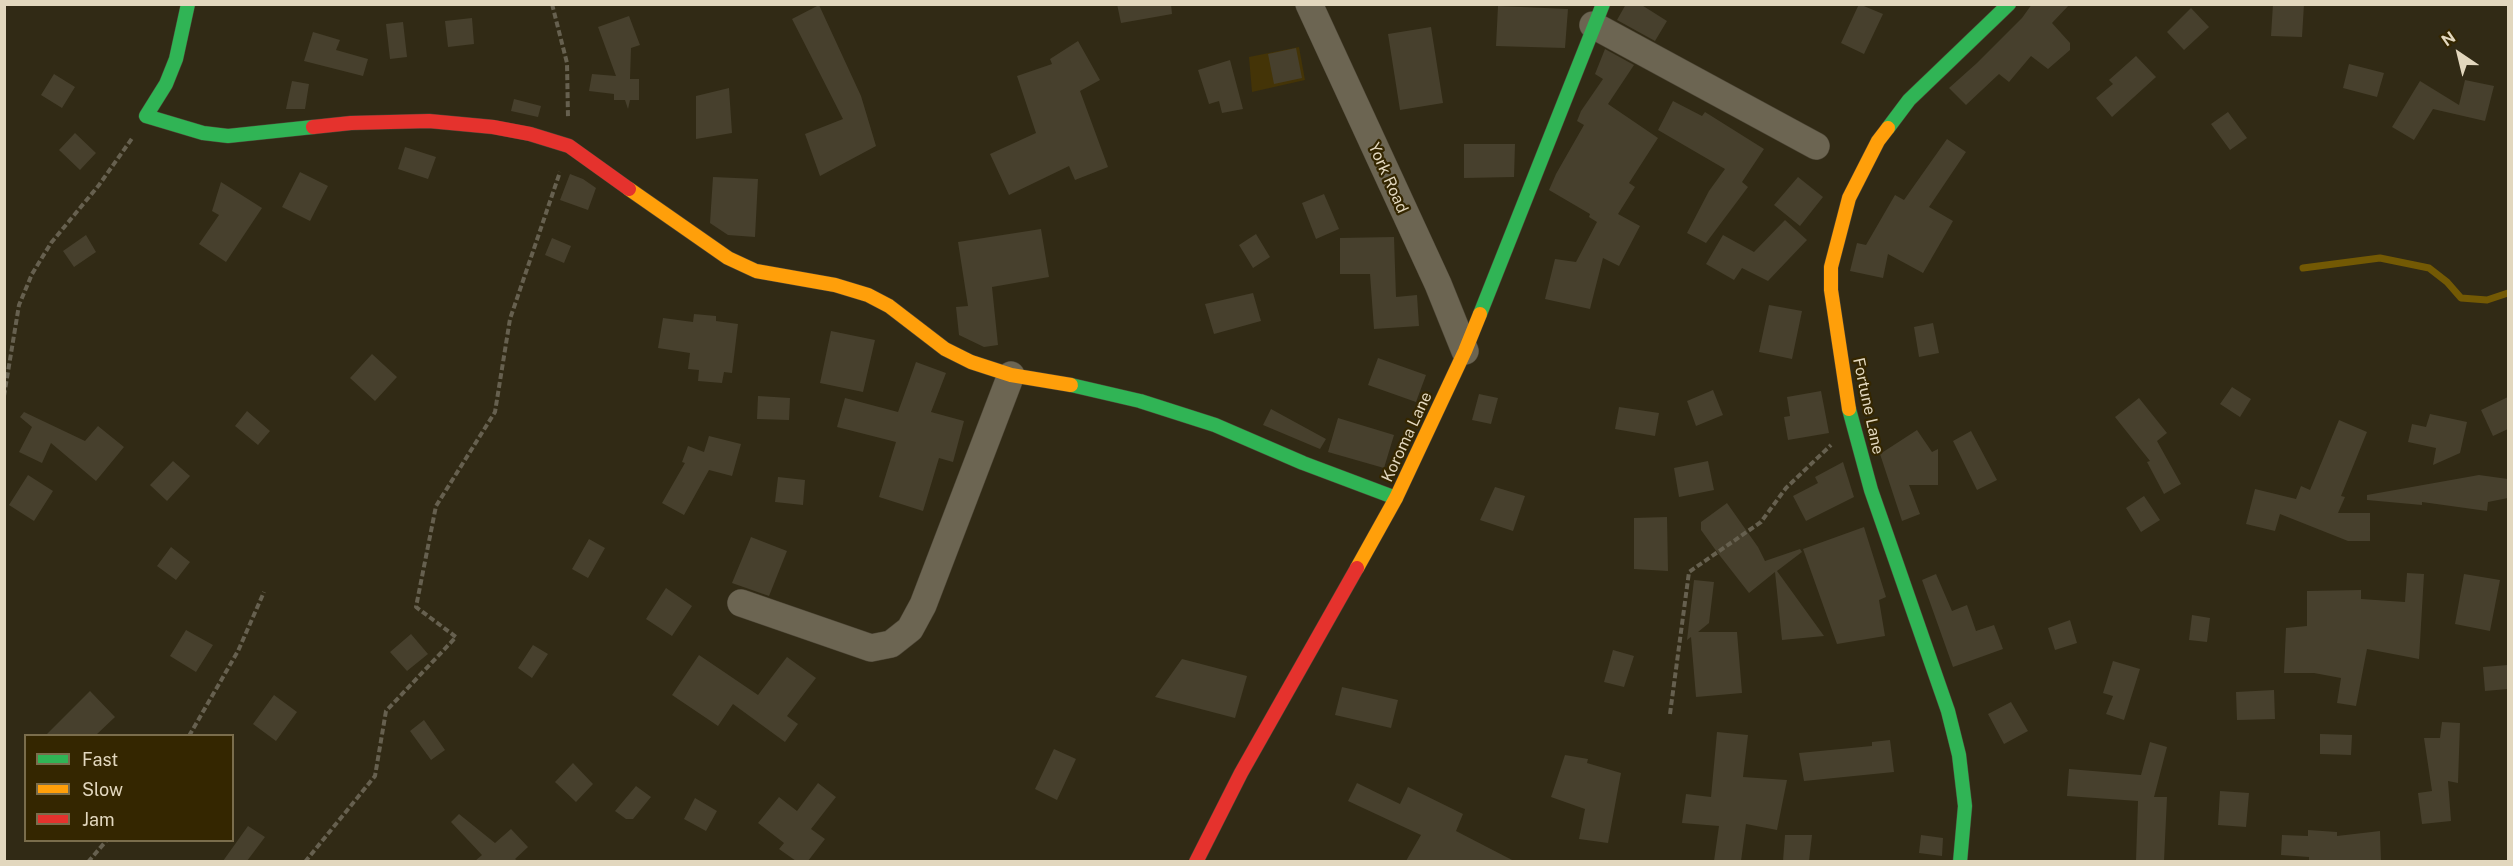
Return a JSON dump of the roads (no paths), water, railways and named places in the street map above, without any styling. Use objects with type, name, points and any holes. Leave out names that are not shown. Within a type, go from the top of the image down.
[{"type":"street","points":[[188,4],[176,58],[166,84],[146,116],[203,133],[228,136],[351,123],[429,121],[493,127],[530,134],[569,146],[728,258],[756,272],[835,285],[868,295],[889,306],[945,349],[971,362],[1011,375],[1067,384],[1140,401],[1215,425],[1303,463],[1396,498]]},
{"type":"street","name":"York Road","points":[[1309,4],[1438,284],[1465,351]]},
{"type":"street","name":"Fortune Lane","points":[[1960,861],[1965,806],[1959,755],[1951,722],[1871,490],[1852,424],[1831,290],[1831,267],[1849,198],[1878,141],[1909,100],[2009,4]]},
{"type":"street","points":[[1598,15],[1816,146]]},
{"type":"street","name":"Koroma Lane","points":[[1196,861],[1247,762],[1396,498],[1465,351],[1598,15]]},
{"type":"street","points":[[741,603],[871,648],[891,644],[910,629],[923,605],[1011,375]]},
{"type":"waterway","points":[[2303,268],[2380,258],[2429,268],[2447,282],[2461,298],[2487,300],[2508,293]]}]
